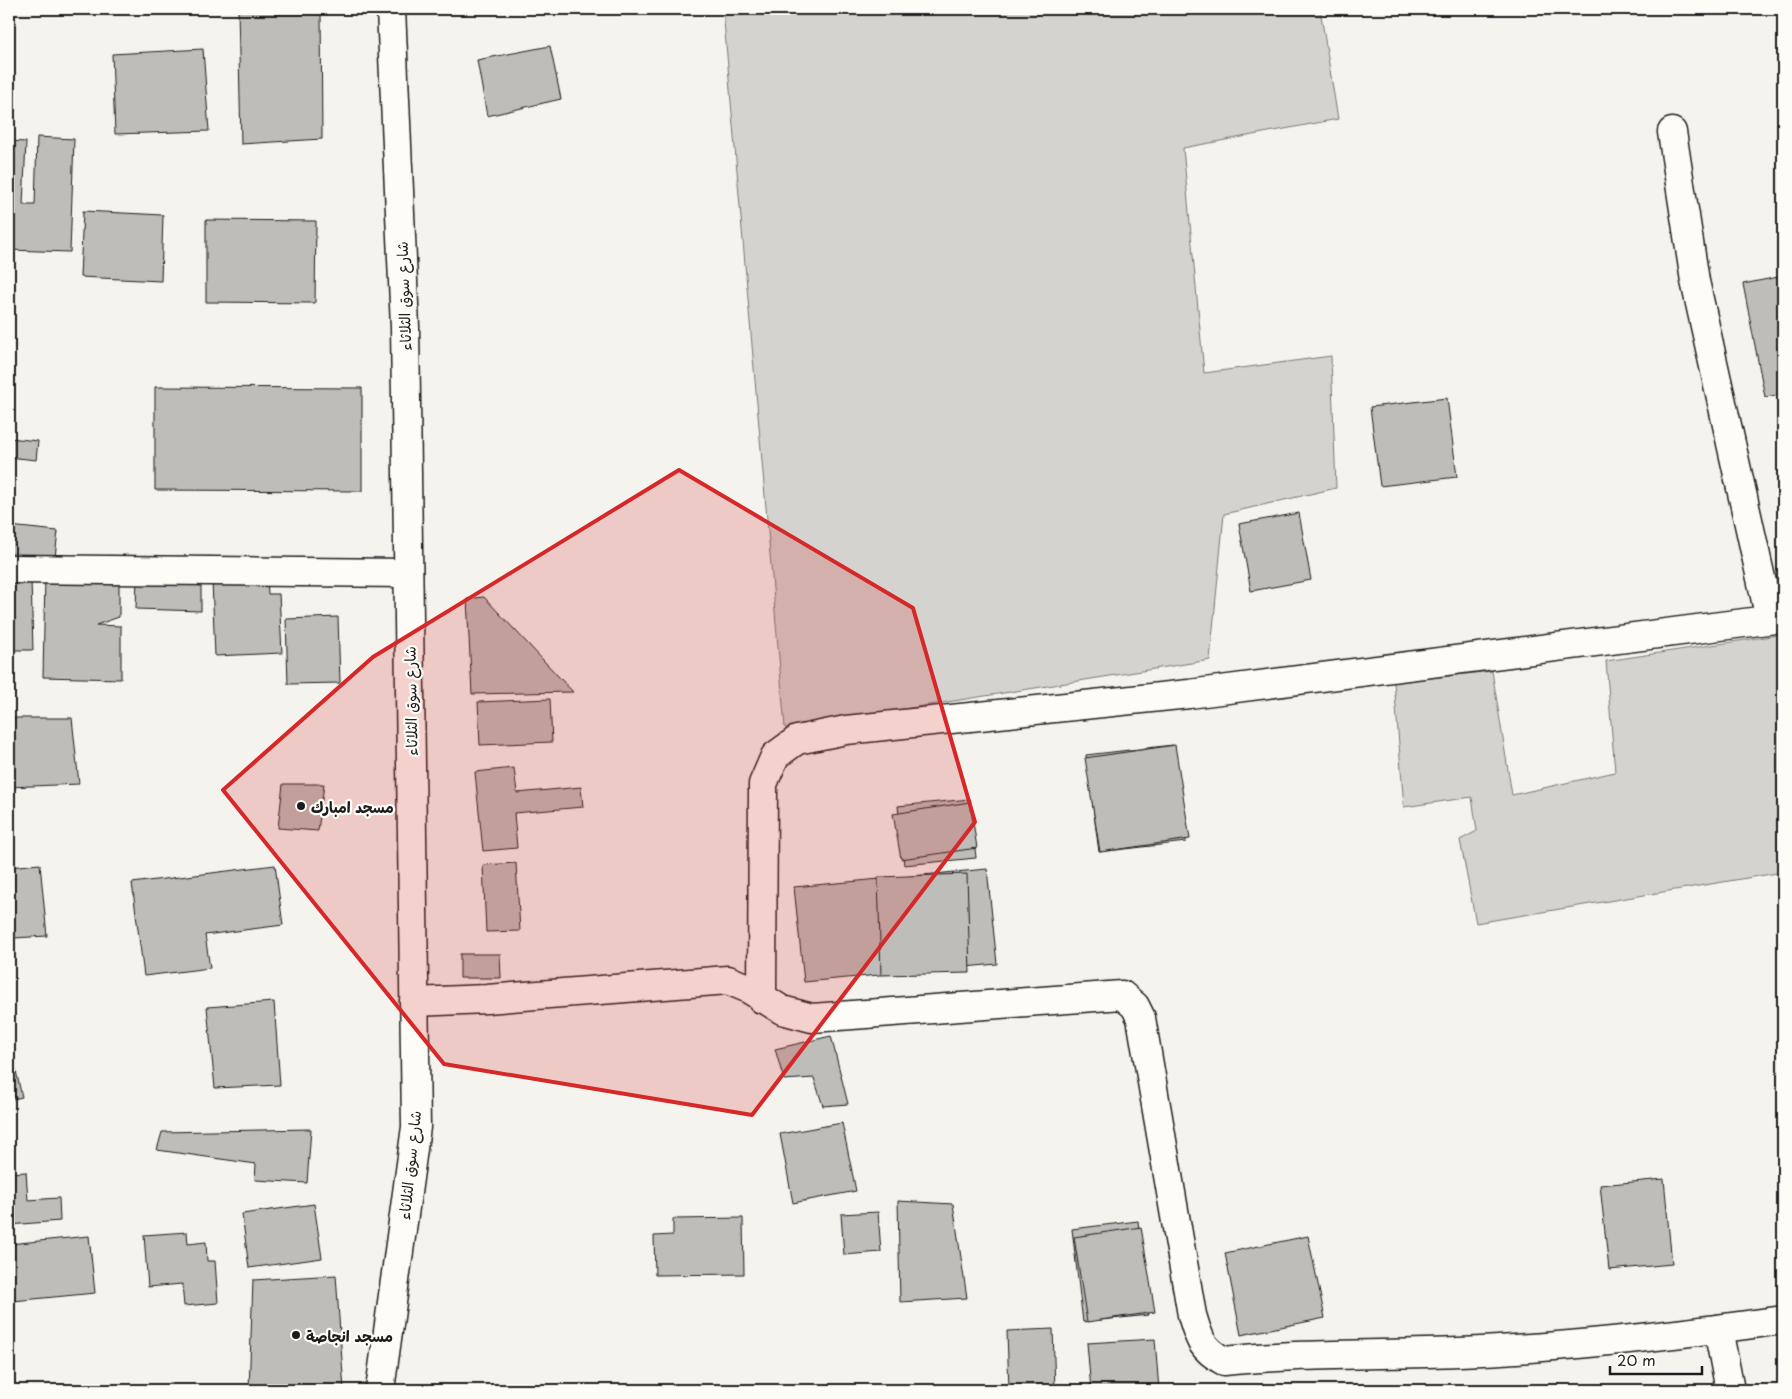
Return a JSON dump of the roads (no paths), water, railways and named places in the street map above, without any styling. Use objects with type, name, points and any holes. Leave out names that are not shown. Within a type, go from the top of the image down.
[{"type":"street","name":"شارع سوق الثلاثاء","points":[[380,1390],[416,1126],[405,327],[391,9]]},
{"type":"street","points":[[762,999],[763,784],[775,756],[797,740],[846,730],[1189,694],[1777,619],[1694,281],[1672,132]]},
{"type":"street","points":[[9,569],[408,572]]},
{"type":"street","points":[[414,1002],[487,999],[728,980],[747,988],[782,1010],[812,1018],[1122,995],[1135,1006],[1141,1018],[1192,1315],[1201,1343],[1212,1355],[1224,1361],[1378,1353],[1459,1352],[1718,1329],[1783,1320]]},
{"type":"street","points":[[1718,1329],[1730,1390]]},
{"type":"place","name":"مسجد امبارك","points":[[301,806]]},
{"type":"place","name":"مسجد انجاصة","points":[[296,1335]]}]
